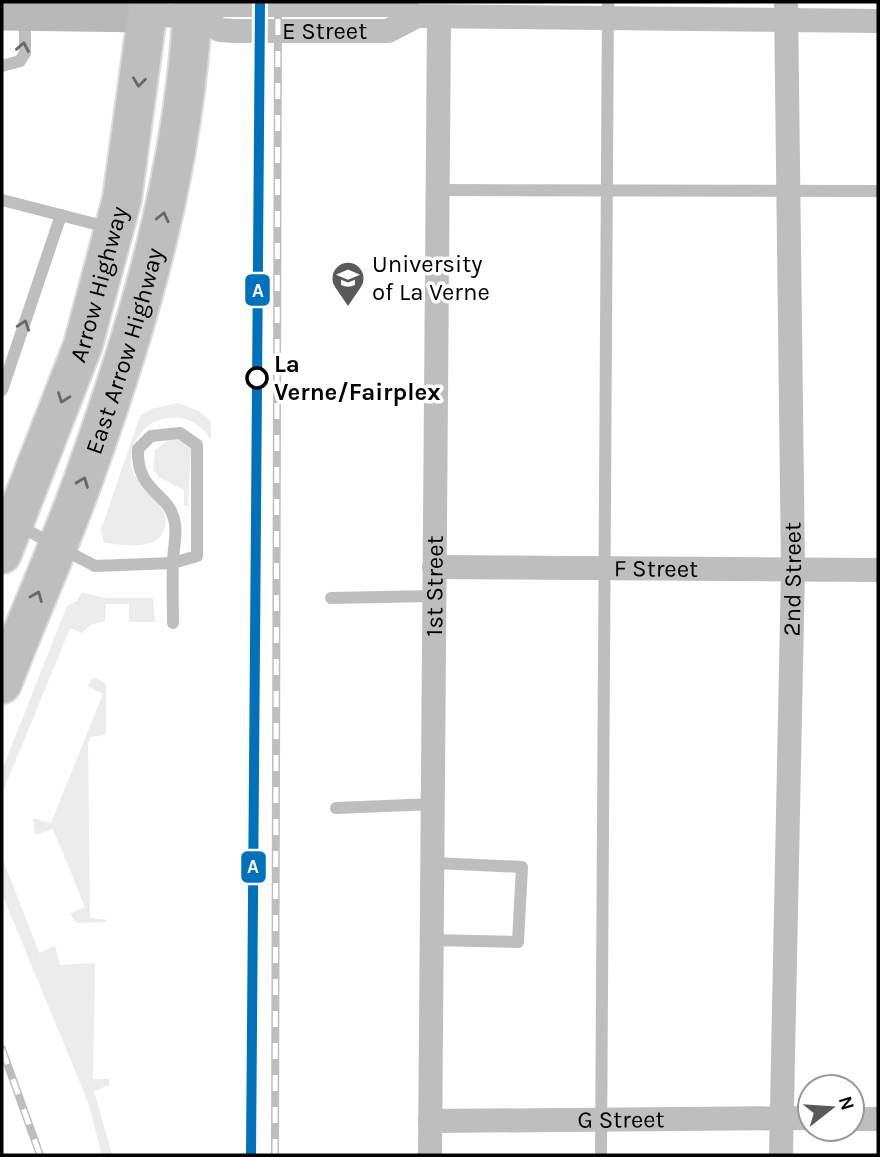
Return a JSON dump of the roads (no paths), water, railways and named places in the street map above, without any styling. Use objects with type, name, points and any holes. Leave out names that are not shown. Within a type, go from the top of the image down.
[{"type":"main road","name":"Arrow Highway","points":[[8,539],[82,345],[114,229],[128,172],[149,8]]},
{"type":"main road","name":"East Arrow Highway","points":[[2,684],[86,474],[131,340],[156,251],[181,131],[193,9]]},
{"type":"street","name":"E Street","points":[[149,8],[193,9],[220,30],[234,31],[388,31],[428,17],[608,10],[785,10],[878,21]]},
{"type":"street","points":[[33,10],[149,8]]},
{"type":"street","name":"2nd Street","points":[[781,1155],[793,569],[785,10]]},
{"type":"street","name":"1st Street","points":[[428,17],[437,190],[435,804],[430,1155]]},
{"type":"street","name":"F Street","points":[[435,567],[878,570]]},
{"type":"street","name":"G Street","points":[[430,1121],[796,1118]]},
{"type":"lane","points":[[2,66],[20,61],[25,53],[33,10]]},
{"type":"lane","points":[[601,1155],[608,10]]},
{"type":"lane","points":[[437,190],[878,191]]},
{"type":"lane","points":[[2,200],[114,229]]},
{"type":"lane","points":[[2,390],[61,215]]},
{"type":"lane","points":[[8,539],[58,545],[95,566],[173,563],[197,555],[197,445],[180,433],[166,432],[151,436],[138,449],[137,464],[144,482],[171,510],[175,524],[173,563],[173,623]]},
{"type":"lane","points":[[331,597],[434,596]]},
{"type":"lane","points":[[336,808],[435,804]]},
{"type":"lane","points":[[433,940],[518,942],[523,867],[434,863]]},
{"type":"railway","points":[[275,1155],[278,2]]},
{"type":"railway","points":[[2,1049],[40,1155]]},
{"type":"place","name":"University of La Verne","points":[[348,308]]},
{"type":"place","name":"La Verne/Fairplex","points":[[257,378]]}]
